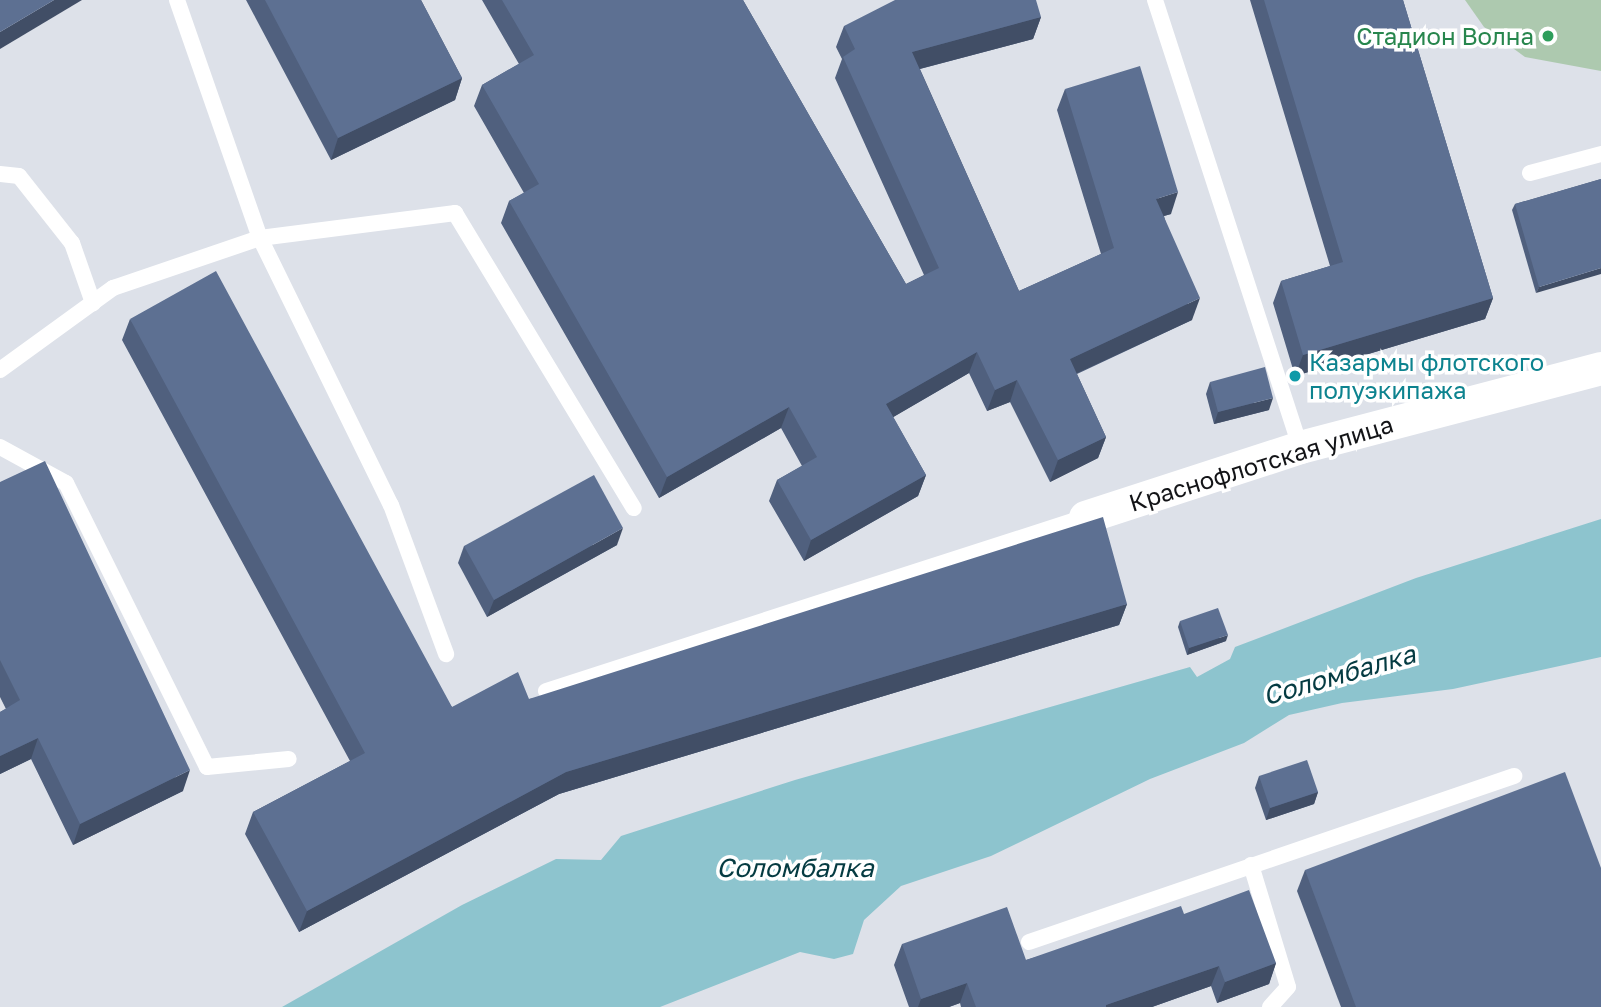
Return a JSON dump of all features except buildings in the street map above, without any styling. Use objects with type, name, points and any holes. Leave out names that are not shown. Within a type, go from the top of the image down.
[{"type":"street","name":"Краснофлотская улица","points":[[1085,517],[1300,447],[1601,368]]},
{"type":"lane","points":[[177,0],[260,238],[391,505],[446,654]]},
{"type":"lane","points":[[1155,0],[1300,447]]},
{"type":"lane","points":[[1530,173],[1601,154]]},
{"type":"lane","points":[[0,174],[19,176],[72,243],[93,303]]},
{"type":"lane","points":[[0,370],[113,288],[260,238],[455,213],[634,508]]},
{"type":"lane","points":[[0,447],[66,483],[207,767],[289,759]]},
{"type":"lane","points":[[546,691],[1085,517]]},
{"type":"lane","points":[[1029,942],[1514,776]]},
{"type":"lane","points":[[1251,865],[1288,988],[1270,1007]]},
{"type":"green space","name":"Стадион Волна","points":[[1465,0],[1601,0],[1601,71],[1525,57],[1484,27]]},
{"type":"water","name":"Соломбалка","points":[[1601,519],[1601,657],[1453,689],[1342,703],[1289,715],[1244,743],[1150,779],[991,856],[901,886],[864,920],[853,954],[834,959],[800,952],[660,1007],[282,1007],[462,905],[556,859],[601,860],[621,836],[795,780],[1190,667],[1197,677],[1230,659],[1235,647],[1416,578]]},
{"type":"place","name":"Стадион Волна","points":[[1548,36]]},
{"type":"place","name":"Казармы флотского полуэкипажа","points":[[1295,376]]}]
